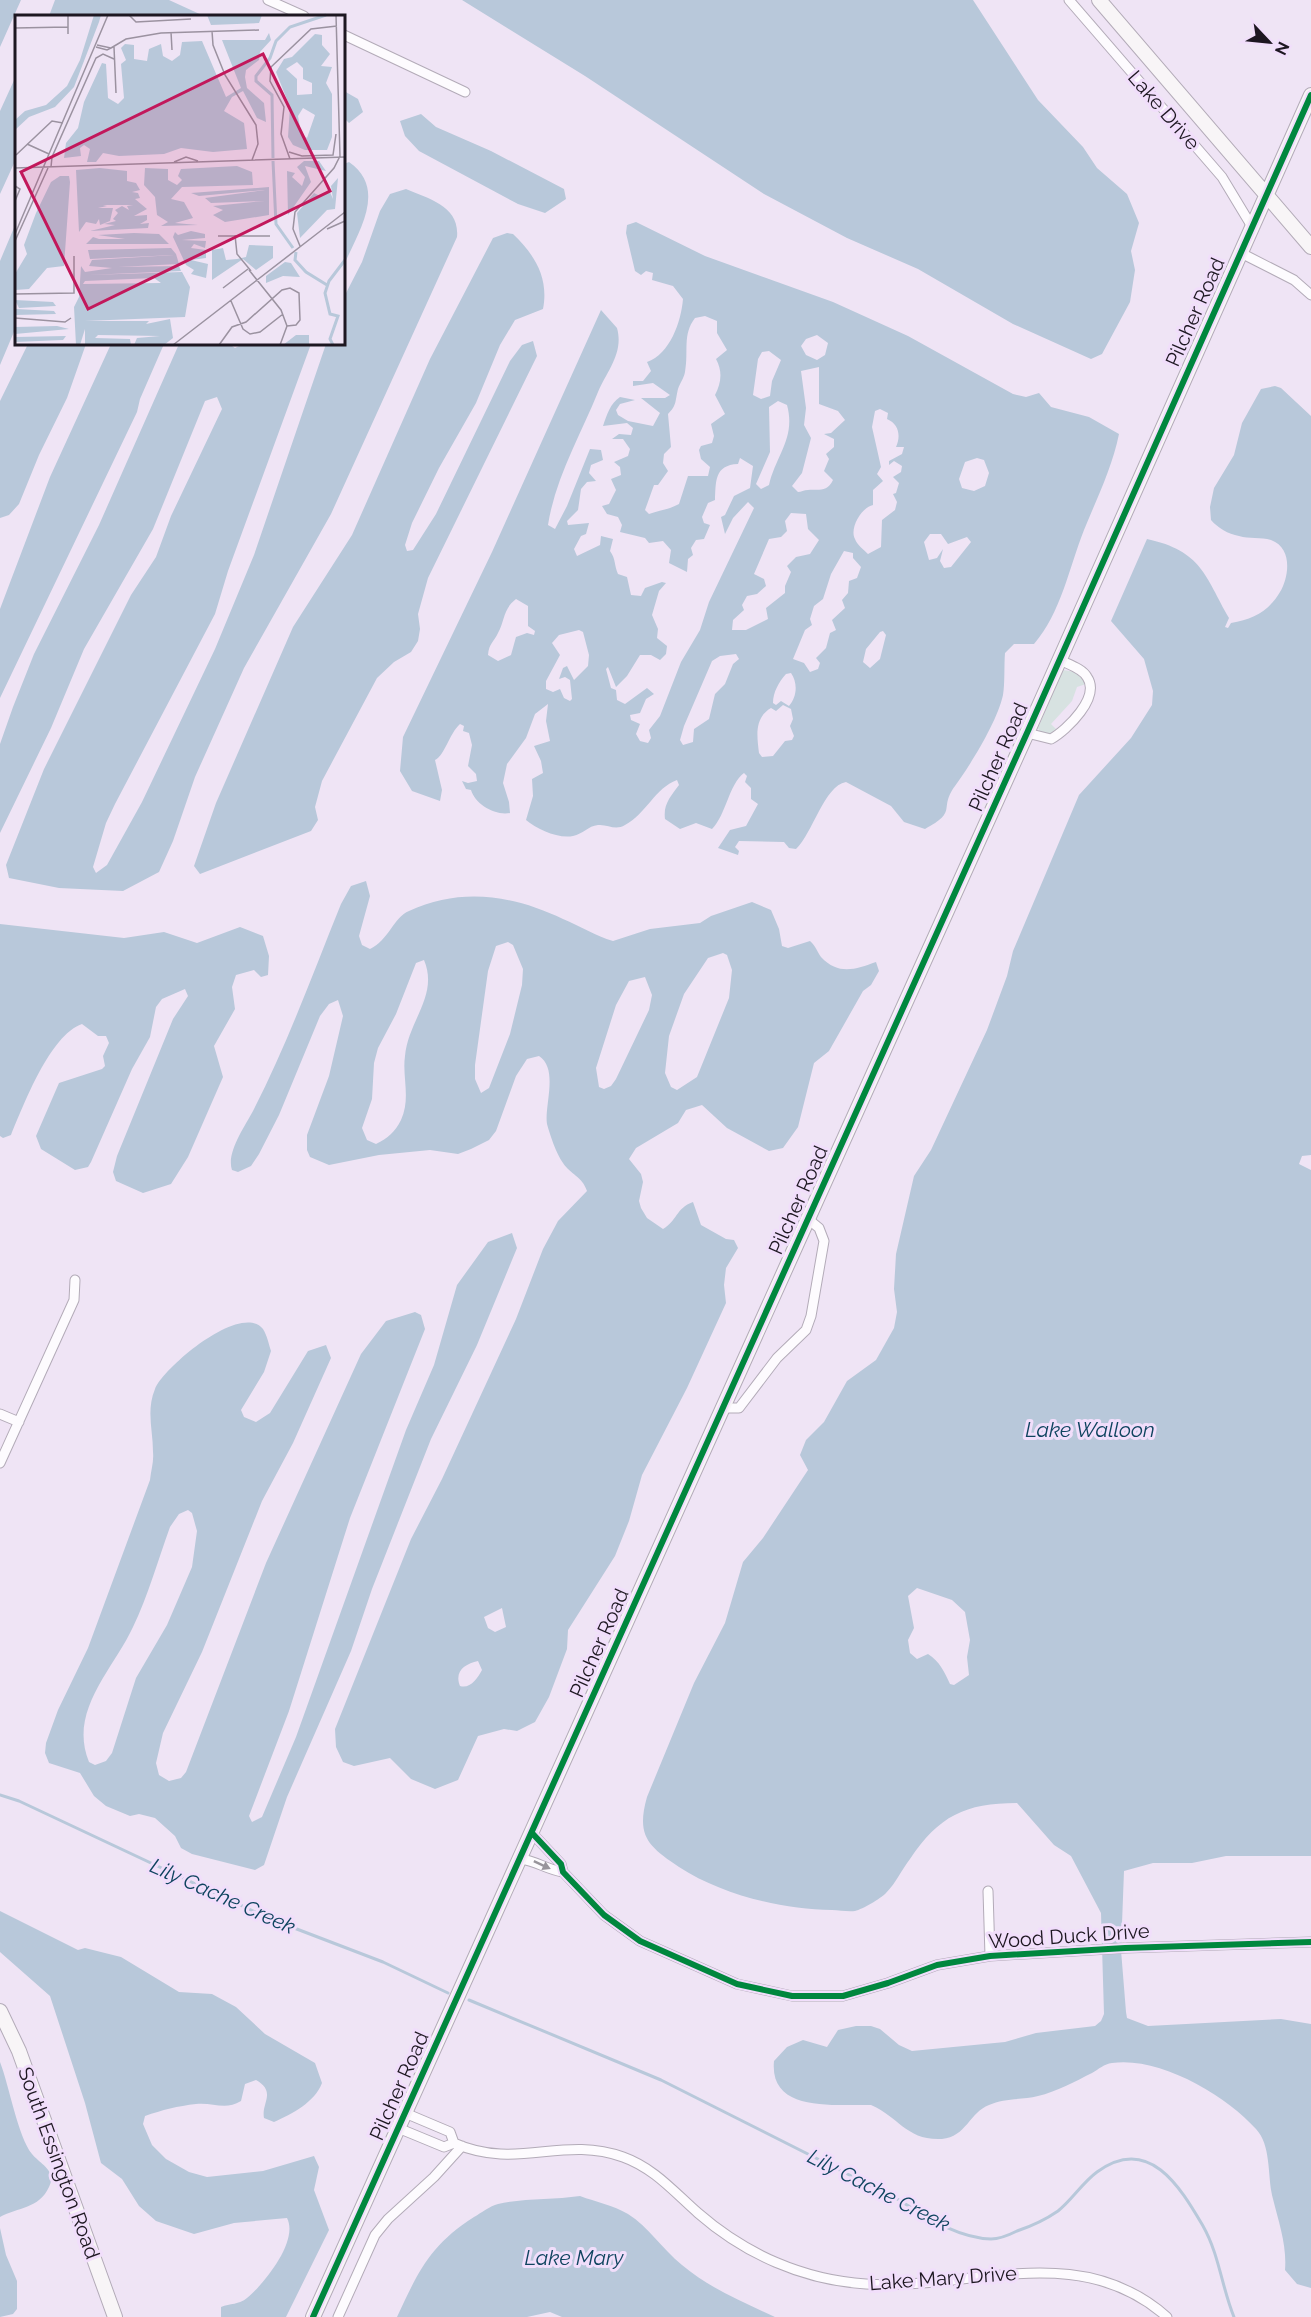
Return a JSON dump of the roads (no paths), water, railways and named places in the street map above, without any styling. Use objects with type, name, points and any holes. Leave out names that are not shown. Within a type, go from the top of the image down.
[{"type":"street","points":[[268,0],[302,15]]},
{"type":"street","name":"Lake Drive","points":[[1069,0],[1222,177],[1251,225]]},
{"type":"street","points":[[1099,0],[1311,247]]},
{"type":"street","points":[[345,35],[465,92]]},
{"type":"street","name":"Pilcher Road","points":[[313,2317],[1027,733],[1251,225],[1311,95]]},
{"type":"street","points":[[1239,252],[1294,280],[1311,295]]},
{"type":"street","points":[[1027,733],[1046,740],[1051,739],[1087,701],[1090,685],[1087,676],[1059,659]]},
{"type":"street","points":[[723,1408],[740,1408],[777,1358],[806,1330],[811,1316],[824,1242],[819,1228],[808,1219]]},
{"type":"street","points":[[0,1463],[74,1300],[75,1280]]},
{"type":"street","points":[[0,1414],[19,1422]]},
{"type":"street","name":"Wood Duck Drive","points":[[532,1833],[561,1864],[563,1872],[604,1915],[640,1941],[738,1984],[792,1996],[843,1996],[938,1965],[990,1956],[1125,1948],[1311,1942]]},
{"type":"street","name":"Wood Duck Drive","points":[[520,1859],[534,1861],[554,1871],[563,1872]]},
{"type":"street","points":[[988,1891],[990,1956]]},
{"type":"street","name":"South Essington Road","points":[[0,2011],[19,2051],[115,2317]]},
{"type":"street","name":"Lake Mary Drive","points":[[405,2113],[450,2132],[458,2144]]},
{"type":"street","points":[[428,2140],[434,2126]]},
{"type":"street","name":"Lake Mary Drive","points":[[398,2128],[444,2147],[458,2144],[498,2155],[526,2156],[568,2148],[597,2150],[623,2157],[648,2168],[723,2235],[748,2250],[783,2266],[823,2278],[866,2284],[1060,2272],[1104,2282],[1135,2296],[1167,2317]]},
{"type":"street","points":[[338,2317],[375,2235],[388,2219],[434,2177],[458,2144]]},
{"type":"water","points":[[0,0],[21,0],[0,47]]},
{"type":"water","points":[[55,0],[169,0],[202,15],[49,15]]},
{"type":"water","points":[[462,0],[973,0],[1038,100],[1083,147],[1097,168],[1127,194],[1139,223],[1131,251],[1135,270],[1130,302],[1102,354],[1091,359],[1013,324],[918,269],[847,238],[764,194],[585,76]]},
{"type":"water","points":[[15,78],[15,161],[0,194],[0,111]]},
{"type":"water","points":[[345,92],[358,99],[363,112],[349,123],[345,119]]},
{"type":"water","points":[[421,114],[436,127],[491,151],[564,189],[566,199],[545,213],[518,204],[419,151],[405,136],[400,121]]},
{"type":"water","points":[[349,162],[361,173],[367,185],[368,198],[362,225],[345,263],[345,164]]},
{"type":"water","points":[[406,189],[441,205],[454,218],[457,237],[331,514],[244,668],[195,777],[173,841],[159,872],[123,891],[59,888],[9,878],[6,865],[44,769],[131,595],[156,557],[171,516],[222,409],[217,397],[205,401],[153,529],[84,649],[51,728],[0,833],[0,744],[13,707],[34,654],[99,525],[179,345],[230,345],[235,348],[241,345],[311,345],[228,571],[215,614],[106,823],[93,867],[96,873],[107,865],[142,802],[215,649],[254,555],[326,345],[345,345],[345,295],[362,262],[380,211],[390,194]]},
{"type":"water","points":[[636,222],[705,256],[833,302],[908,336],[1013,394],[1026,397],[1039,393],[1051,407],[1089,417],[1119,434],[1108,471],[1058,604],[1034,644],[1014,644],[1005,653],[1003,695],[995,718],[976,755],[950,794],[945,814],[925,829],[904,822],[891,806],[846,782],[838,785],[831,792],[796,849],[789,848],[784,842],[739,841],[735,847],[739,851],[738,855],[718,848],[730,830],[746,826],[758,804],[751,799],[751,788],[745,782],[747,776],[744,773],[735,784],[721,816],[712,829],[696,823],[680,829],[665,819],[666,805],[679,785],[677,780],[663,789],[639,814],[621,827],[598,825],[567,837],[548,832],[526,820],[533,796],[532,779],[543,773],[541,761],[534,746],[550,741],[546,721],[548,704],[535,714],[526,738],[507,764],[503,783],[510,813],[498,813],[486,808],[471,790],[466,789],[462,781],[468,783],[477,781],[476,774],[468,766],[472,745],[469,733],[463,731],[464,726],[460,724],[442,754],[435,760],[442,790],[440,801],[412,791],[400,771],[403,737],[492,552],[601,310],[617,328],[618,346],[562,474],[548,525],[555,529],[590,449],[601,450],[603,460],[591,465],[589,473],[596,481],[587,482],[581,489],[578,510],[567,521],[568,525],[589,523],[586,534],[581,536],[574,549],[577,556],[600,545],[601,536],[613,539],[610,551],[618,574],[627,577],[631,595],[641,596],[645,588],[662,582],[666,583],[659,591],[652,615],[658,629],[657,638],[667,646],[666,654],[660,660],[651,655],[640,655],[627,676],[616,687],[608,667],[606,669],[611,688],[616,690],[617,700],[625,704],[647,688],[654,694],[646,699],[640,713],[630,715],[631,720],[640,724],[636,734],[640,741],[648,743],[651,738],[649,730],[660,716],[681,662],[700,630],[709,602],[754,508],[748,502],[733,518],[725,534],[721,517],[725,515],[734,496],[750,488],[753,466],[740,458],[738,464],[730,465],[720,471],[715,500],[708,503],[702,517],[704,523],[710,525],[704,539],[696,540],[691,548],[693,555],[688,559],[687,572],[669,563],[671,550],[663,541],[649,543],[645,538],[620,532],[622,525],[618,517],[607,514],[602,506],[609,504],[616,490],[611,479],[621,475],[620,467],[614,462],[628,456],[630,449],[623,439],[612,439],[619,434],[631,435],[633,428],[627,423],[603,426],[608,413],[620,397],[635,400],[620,404],[616,410],[618,415],[628,421],[653,426],[660,413],[641,398],[665,398],[670,395],[653,383],[633,386],[633,381],[643,381],[651,371],[647,362],[655,358],[668,345],[677,327],[683,299],[673,286],[652,280],[653,273],[646,271],[641,275],[635,271],[626,233],[627,225]],"holes":[[[705,316],[717,321],[717,333],[727,350],[716,359],[720,368],[720,377],[715,395],[725,414],[711,424],[714,436],[712,443],[701,446],[699,450],[701,459],[710,467],[708,476],[688,476],[679,504],[649,514],[645,510],[654,485],[658,485],[668,471],[663,463],[664,454],[671,447],[668,414],[674,405],[684,374],[689,331],[695,318]],[[817,335],[828,343],[825,355],[817,360],[806,355],[801,346],[806,339]],[[769,351],[781,360],[772,381],[770,396],[761,399],[753,395],[758,359],[762,352]],[[819,367],[819,404],[838,411],[845,420],[831,433],[824,434],[834,439],[834,447],[826,454],[829,459],[824,471],[833,480],[828,487],[822,490],[798,492],[792,486],[802,473],[811,438],[804,425],[806,408],[801,371]],[[778,401],[787,405],[789,417],[787,437],[769,485],[761,489],[756,484],[770,452],[769,407]],[[880,409],[888,413],[887,419],[896,427],[899,435],[896,447],[904,447],[902,454],[889,461],[889,465],[894,461],[902,466],[901,472],[893,477],[899,483],[896,493],[893,494],[897,502],[895,510],[882,520],[881,547],[868,554],[856,541],[854,529],[861,514],[873,505],[873,490],[883,481],[877,474],[881,467],[872,427],[875,411]],[[977,458],[984,460],[989,473],[985,486],[974,491],[962,488],[959,479],[965,462]],[[791,513],[806,514],[808,529],[819,540],[810,554],[796,557],[787,566],[791,572],[785,586],[785,593],[766,608],[768,619],[746,630],[732,630],[733,620],[744,610],[742,605],[747,596],[757,594],[766,586],[764,579],[754,574],[769,539],[781,537],[787,531],[785,521]],[[930,534],[941,534],[948,544],[967,537],[971,542],[951,567],[944,568],[940,561],[943,549],[937,558],[929,560],[924,542]],[[844,551],[853,553],[853,558],[861,567],[857,578],[849,581],[848,593],[842,600],[845,608],[832,620],[836,630],[830,633],[826,648],[816,658],[820,663],[818,669],[810,672],[804,663],[793,659],[805,630],[812,625],[810,619],[814,606],[823,599],[831,574]],[[516,599],[528,606],[528,626],[535,631],[534,635],[527,633],[516,637],[511,655],[498,661],[488,655],[506,611]],[[579,630],[583,632],[589,655],[588,666],[574,680],[567,666],[563,668],[559,679],[565,677],[570,680],[572,699],[570,701],[564,698],[560,689],[553,692],[546,689],[546,681],[560,655],[552,643],[559,635]],[[883,631],[886,635],[880,659],[870,668],[863,662],[866,649]],[[736,654],[739,659],[733,664],[725,684],[715,694],[709,719],[694,729],[693,742],[683,745],[680,740],[712,661],[720,656]],[[791,673],[795,681],[795,694],[789,706],[781,701],[776,705],[773,703],[775,691],[786,674]],[[783,705],[791,709],[793,719],[790,726],[794,736],[792,740],[785,741],[773,756],[762,757],[759,753],[758,728],[766,712],[771,708],[776,711]]]},
{"type":"water","points":[[15,225],[15,329],[0,365],[0,261]]},
{"type":"water","points":[[507,233],[513,234],[534,259],[544,287],[543,309],[515,320],[500,345],[476,403],[439,468],[412,523],[405,545],[407,551],[413,550],[436,514],[510,361],[522,345],[533,341],[537,356],[428,578],[418,614],[420,629],[418,641],[411,652],[394,662],[377,678],[322,781],[315,807],[318,820],[311,831],[200,874],[194,866],[216,803],[293,627],[352,535],[430,359],[493,238]]},
{"type":"water","points":[[28,345],[86,345],[67,398],[39,455],[19,504],[9,515],[0,518],[0,401]]},
{"type":"water","points":[[111,345],[164,345],[140,399],[137,412],[0,698],[0,609],[50,477]]},
{"type":"water","name":"Lake Walloon","points":[[1275,386],[1281,388],[1311,416],[1311,1155],[1302,1156],[1299,1164],[1311,1170],[1311,1856],[1226,1856],[1192,1863],[1153,1863],[1124,1871],[1121,1950],[1127,2018],[1148,2026],[1281,2019],[1311,2024],[1311,2288],[1297,2284],[1285,2270],[1284,2243],[1271,2191],[1267,2153],[1261,2136],[1243,2116],[1210,2091],[1170,2072],[1130,2062],[1109,2064],[1052,2092],[989,2105],[977,2113],[957,2134],[942,2139],[920,2136],[871,2105],[807,2102],[793,2098],[782,2090],[775,2078],[774,2061],[787,2047],[803,2040],[827,2047],[838,2030],[856,2026],[871,2026],[880,2029],[899,2045],[912,2051],[1005,2042],[1036,2033],[1095,2026],[1101,2021],[1104,2014],[1101,1913],[1071,1856],[1054,1845],[1017,1803],[968,1809],[943,1822],[921,1844],[886,1893],[867,1906],[852,1911],[793,1907],[752,1899],[714,1885],[696,1877],[659,1853],[647,1839],[643,1821],[647,1797],[694,1683],[725,1623],[743,1562],[763,1538],[808,1470],[800,1455],[806,1440],[824,1422],[847,1381],[876,1360],[894,1328],[897,1312],[894,1289],[896,1254],[914,1176],[931,1150],[987,1030],[1007,976],[1013,951],[1079,795],[1131,738],[1152,705],[1153,691],[1144,659],[1111,621],[1147,539],[1180,550],[1200,567],[1229,618],[1225,627],[1228,628],[1231,623],[1253,617],[1265,610],[1283,586],[1287,563],[1283,549],[1278,544],[1267,539],[1231,534],[1211,520],[1210,507],[1214,488],[1234,455],[1242,423],[1261,389]],"holes":[[[917,1588],[952,1600],[965,1612],[970,1640],[967,1657],[969,1675],[954,1685],[950,1684],[939,1664],[928,1654],[917,1659],[910,1653],[908,1640],[914,1628],[908,1596]]]},
{"type":"water","points":[[366,881],[370,896],[359,936],[362,945],[370,949],[382,941],[404,914],[428,903],[448,899],[487,897],[525,904],[613,941],[650,929],[700,923],[711,916],[752,902],[771,910],[779,929],[782,946],[788,948],[810,941],[821,957],[834,967],[855,969],[876,962],[879,971],[871,985],[863,991],[829,1051],[814,1063],[798,1127],[783,1148],[769,1151],[727,1128],[702,1105],[686,1110],[678,1123],[636,1148],[629,1159],[641,1174],[643,1182],[639,1201],[647,1218],[663,1229],[683,1208],[693,1202],[701,1225],[726,1239],[734,1240],[738,1248],[726,1268],[724,1285],[726,1303],[687,1388],[642,1475],[629,1521],[615,1556],[568,1630],[567,1649],[549,1697],[535,1722],[517,1731],[504,1729],[478,1736],[458,1780],[435,1789],[411,1779],[390,1758],[354,1766],[343,1762],[336,1747],[335,1729],[411,1539],[442,1479],[516,1319],[543,1249],[558,1221],[587,1191],[582,1182],[563,1163],[552,1139],[547,1124],[550,1078],[545,1062],[539,1056],[527,1059],[516,1076],[496,1131],[489,1140],[471,1149],[458,1154],[430,1150],[379,1155],[329,1165],[310,1157],[307,1150],[307,1135],[329,1076],[343,1016],[338,1000],[329,1004],[320,1016],[279,1115],[259,1154],[251,1166],[238,1172],[232,1170],[232,1156],[237,1140],[277,1061],[341,904],[351,886]],"holes":[[[508,942],[513,945],[523,969],[522,985],[510,1034],[489,1088],[481,1093],[475,1079],[475,1065],[488,971],[496,946]],[[723,953],[727,955],[732,970],[729,998],[697,1077],[677,1090],[671,1087],[665,1073],[669,1036],[684,994],[708,958]],[[424,960],[428,973],[428,985],[407,1043],[404,1064],[406,1096],[404,1112],[394,1131],[376,1144],[367,1140],[362,1128],[372,1099],[374,1063],[378,1048],[396,1014],[416,963]],[[645,977],[652,995],[649,1010],[616,1079],[611,1086],[604,1089],[599,1087],[596,1068],[616,1005],[629,981]],[[502,1608],[506,1627],[495,1632],[488,1628],[484,1617]],[[478,1661],[482,1670],[470,1685],[460,1686],[458,1676],[469,1664]]]},
{"type":"water","points":[[0,924],[124,938],[164,932],[197,943],[240,927],[263,936],[269,956],[268,975],[261,977],[254,970],[236,975],[232,987],[235,1009],[214,1046],[223,1077],[188,1157],[171,1184],[143,1193],[116,1181],[113,1172],[117,1156],[173,1019],[188,996],[185,989],[162,999],[156,1007],[150,1037],[132,1069],[91,1162],[88,1167],[75,1170],[41,1149],[36,1136],[59,1083],[102,1069],[105,1066],[103,1056],[109,1043],[106,1036],[98,1036],[82,1024],[70,1031],[59,1042],[39,1072],[11,1135],[3,1138],[0,1136]]},
{"type":"water","points":[[512,1233],[517,1248],[477,1345],[431,1439],[372,1589],[351,1651],[287,1797],[264,1865],[255,1870],[192,1854],[181,1848],[175,1836],[155,1818],[139,1814],[130,1816],[106,1806],[94,1796],[80,1773],[49,1763],[45,1753],[46,1743],[58,1710],[88,1648],[150,1480],[153,1463],[151,1405],[155,1389],[161,1379],[187,1353],[204,1341],[238,1324],[252,1323],[263,1329],[271,1351],[264,1372],[241,1410],[244,1417],[256,1422],[270,1413],[308,1351],[326,1345],[331,1358],[293,1443],[262,1501],[202,1652],[163,1733],[156,1763],[159,1775],[169,1781],[181,1778],[186,1772],[266,1563],[361,1354],[386,1321],[415,1312],[421,1315],[425,1329],[350,1518],[289,1711],[249,1816],[252,1822],[262,1817],[296,1737],[406,1430],[434,1365],[457,1285],[488,1242]],"holes":[[[188,1510],[192,1513],[197,1531],[192,1567],[167,1625],[136,1678],[112,1753],[106,1761],[95,1765],[89,1762],[84,1743],[84,1725],[88,1708],[125,1643],[138,1615],[170,1527],[179,1514]]]},
{"type":"water","points":[[0,1911],[78,1950],[85,1948],[121,1957],[179,1992],[212,1994],[236,2007],[265,2034],[315,2063],[322,2083],[319,2090],[302,2107],[274,2122],[264,2118],[267,2093],[262,2084],[256,2080],[245,2084],[241,2101],[235,2104],[224,2106],[196,2104],[176,2107],[145,2116],[143,2124],[152,2145],[166,2159],[189,2172],[207,2177],[263,2171],[314,2156],[319,2167],[314,2190],[329,2230],[286,2317],[221,2317],[221,2307],[244,2300],[270,2273],[284,2250],[288,2238],[287,2218],[234,2223],[194,2234],[156,2221],[139,2206],[122,2179],[101,2163],[85,2103],[50,1996],[0,1952]]},
{"type":"water","points":[[0,2062],[22,2136],[32,2154],[49,2172],[51,2181],[40,2200],[0,2217]]},
{"type":"water","name":"Lake Mary","points":[[580,2196],[628,2214],[675,2259],[703,2281],[775,2317],[562,2317],[550,2312],[527,2317],[397,2317],[419,2273],[436,2249],[459,2227],[474,2217],[498,2204]]},
{"type":"water","points":[[0,2228],[6,2255],[17,2281],[17,2309],[13,2314],[0,2317]]},
{"type":"waterway","name":"Lily Cache Creek","points":[[0,1795],[19,1801],[268,1918],[383,1962],[448,1993]]},
{"type":"waterway","name":"Lily Cache Creek","points":[[469,2000],[661,2080],[899,2200],[943,2226],[978,2238],[998,2238],[1048,2217],[1068,2202],[1092,2176],[1116,2162],[1132,2159],[1147,2162],[1161,2170],[1173,2182],[1203,2226],[1213,2248],[1234,2317]]}]
